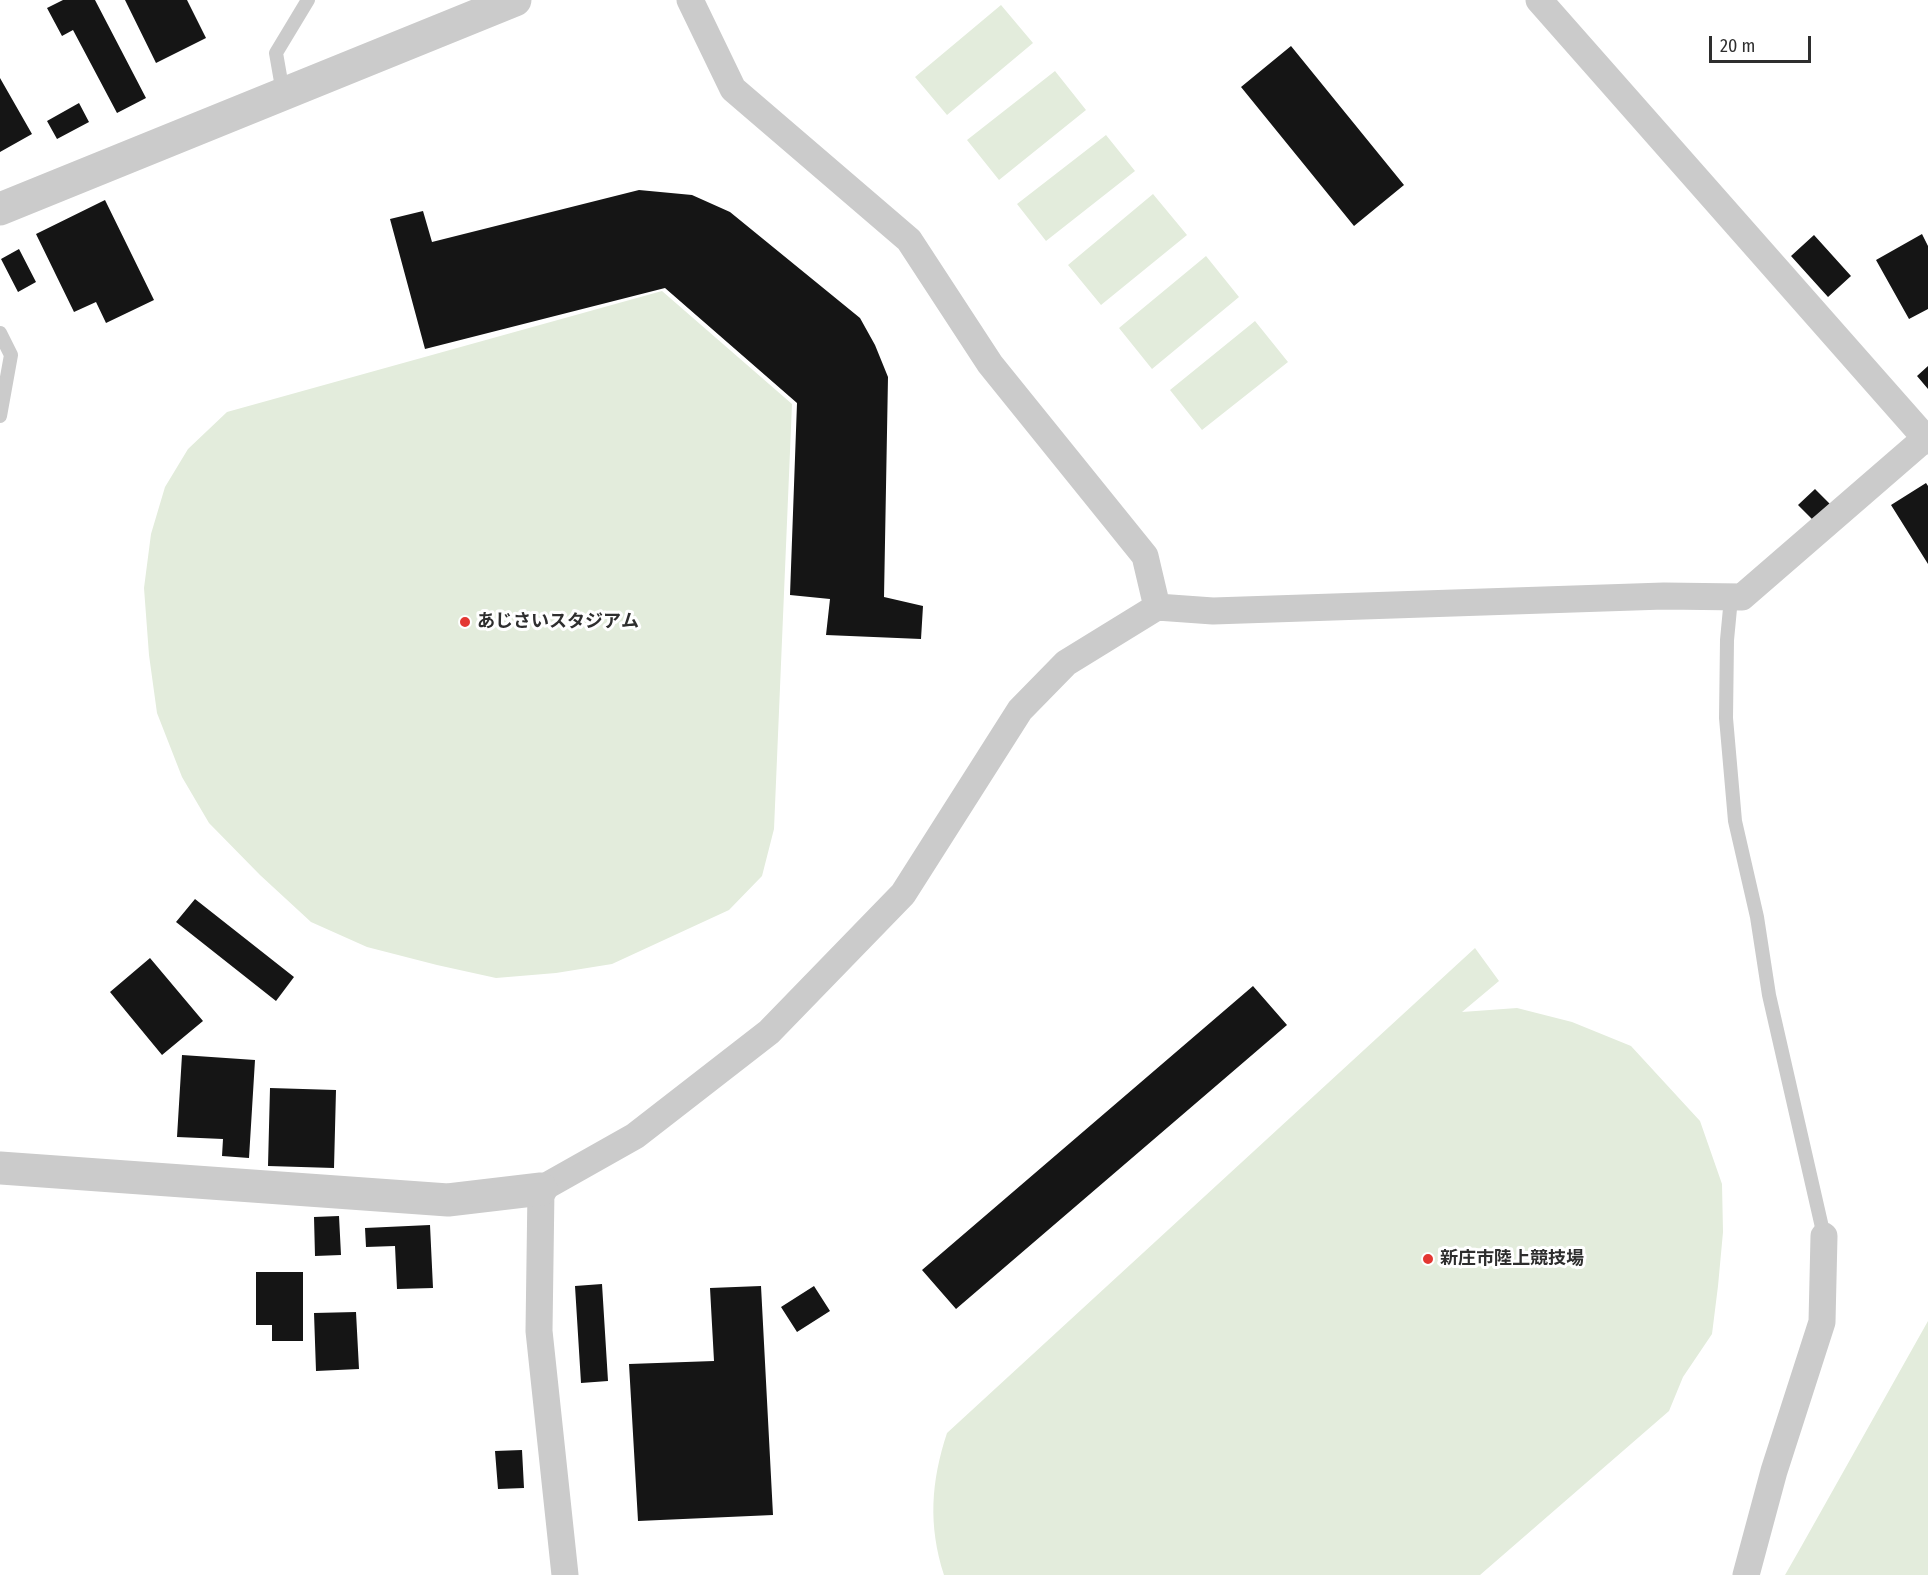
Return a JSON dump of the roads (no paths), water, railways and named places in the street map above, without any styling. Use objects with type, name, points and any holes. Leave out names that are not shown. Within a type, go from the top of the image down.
[{"type":"street","points":[[0,209],[515,0]]},
{"type":"street","points":[[690,0],[733,89],[909,240],[990,364],[1145,556],[1157,607]]},
{"type":"street","points":[[0,1168],[448,1200],[541,1189],[635,1136],[769,1032],[903,894],[1020,710],[1066,663],[1157,607],[1213,611],[1652,597],[1742,597],[1927,438],[1539,0]]},
{"type":"street","points":[[541,1189],[539,1331],[565,1575]]},
{"type":"street","points":[[1746,1575],[1774,1471],[1822,1322],[1824,1236]]},
{"type":"lane","points":[[283,94],[276,53],[308,0]]},
{"type":"lane","points":[[0,333],[11,355],[0,416]]},
{"type":"lane","points":[[1731,598],[1727,640],[1726,718],[1735,822],[1757,917],[1769,994],[1824,1236]]},
{"type":"place","name":"あじさいスタジアム","points":[[465,622]]},
{"type":"place","name":"新庄市陸上競技場","points":[[1428,1259]]}]
